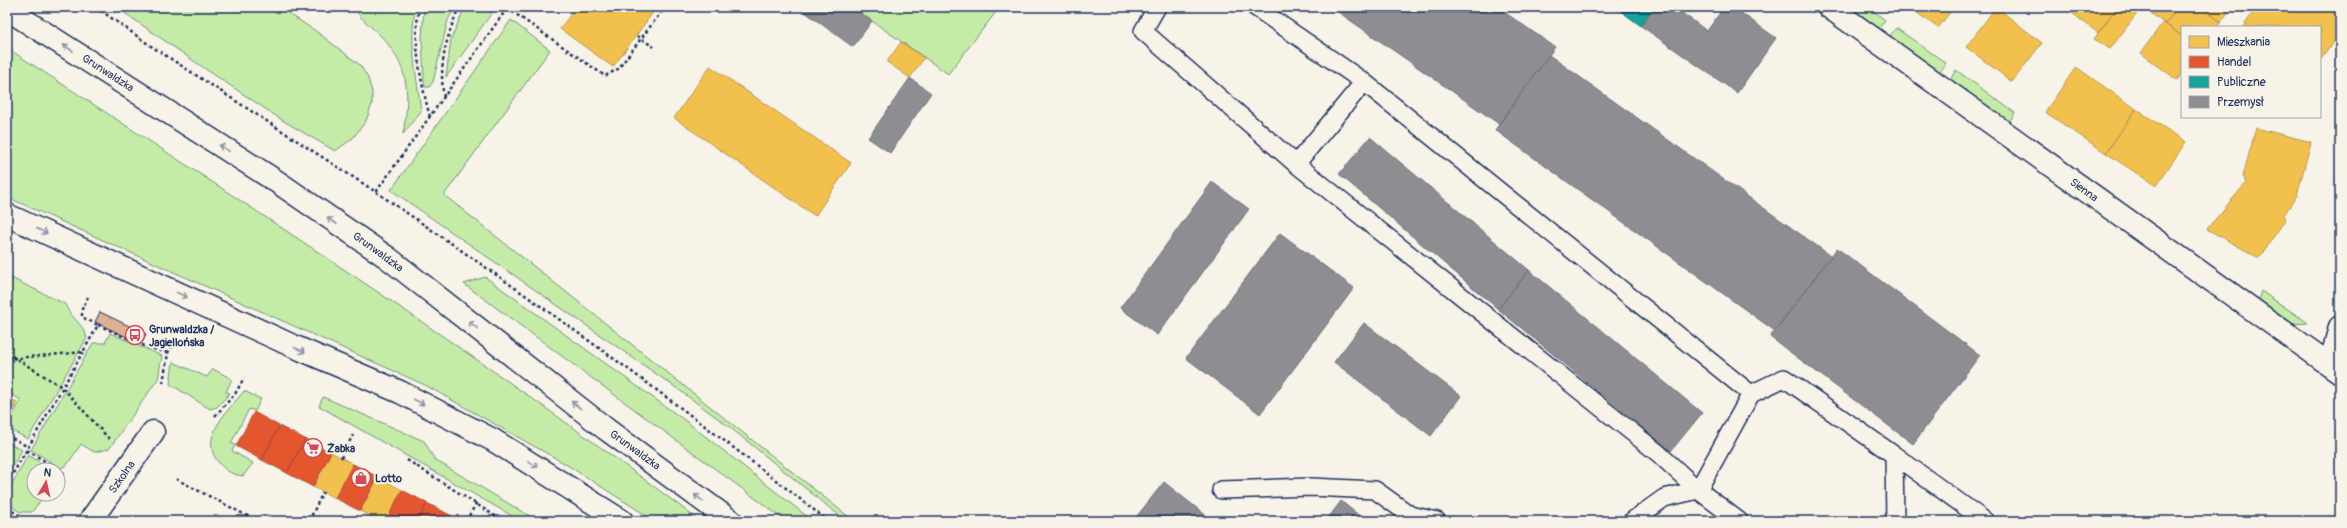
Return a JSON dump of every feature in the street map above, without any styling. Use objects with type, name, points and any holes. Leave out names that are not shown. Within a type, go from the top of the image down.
[{"type":"main road","name":"Sienna","points":[[1829,7],[2335,369]]},
{"type":"main road","name":"Grunwaldzka","points":[[7,8],[279,183],[388,258],[606,429],[731,521]]},
{"type":"main road","points":[[7,214],[306,352],[400,392],[493,440],[622,521]]},
{"type":"main road","points":[[2335,369],[2340,327]]},
{"type":"main road","name":"Szkolna","points":[[90,521],[153,432]]},
{"type":"lane","points":[[1157,7],[1143,31],[1296,164],[1658,453],[1698,490],[1739,521]]},
{"type":"lane","points":[[1255,7],[1364,82],[1751,394]]},
{"type":"lane","points":[[1296,164],[1364,82]]},
{"type":"lane","points":[[1632,521],[1664,498],[1698,490],[1751,394],[1784,378],[1985,521]]},
{"type":"lane","points":[[1894,455],[1895,521]]},
{"type":"lane","points":[[1221,490],[1311,488],[1375,490],[1410,515],[1437,521]]},
{"type":"path","points":[[96,7],[151,46],[376,192],[487,268],[659,390],[828,521]]},
{"type":"path","points":[[420,7],[418,24],[420,72],[430,117]]},
{"type":"path","points":[[444,97],[442,85],[443,56],[459,7]]},
{"type":"path","points":[[376,192],[507,7],[605,76],[618,69],[642,40],[665,7]]},
{"type":"path","points":[[636,36],[654,47]]},
{"type":"path","points":[[88,297],[82,309],[82,317],[147,347],[168,353]]},
{"type":"path","points":[[7,484],[98,325]]},
{"type":"path","points":[[163,383],[168,353],[176,338]]},
{"type":"path","points":[[7,359],[83,352]]},
{"type":"path","points":[[7,353],[62,387],[112,442]]},
{"type":"path","points":[[215,416],[234,394],[244,378]]},
{"type":"path","points":[[7,435],[28,447]]},
{"type":"path","points":[[341,458],[353,435]]},
{"type":"path","points":[[26,450],[46,462]]},
{"type":"path","points":[[407,460],[476,502],[503,521]]},
{"type":"path","points":[[176,479],[257,521]]},
{"type":"path","points":[[309,521],[323,492]]},
{"type":"path","points":[[466,521],[476,502]]},
{"type":"path","points":[[7,508],[30,521]]},
{"type":"green space","points":[[116,7],[279,7],[317,32],[360,65],[368,78],[372,92],[372,104],[366,121],[352,139],[335,151],[282,120]]},
{"type":"green space","points":[[354,7],[416,7],[413,45],[421,111],[403,134],[407,107],[407,94],[403,70],[391,48],[363,19]]},
{"type":"green space","points":[[424,7],[455,7],[448,20],[433,82],[429,87],[425,87],[424,80],[422,38]]},
{"type":"green space","points":[[465,7],[496,7],[446,77],[451,39]]},
{"type":"green space","points":[[852,7],[998,7],[999,8],[948,74]]},
{"type":"green space","points":[[1849,7],[1868,7],[1885,20],[1879,28]]},
{"type":"green space","points":[[511,20],[550,50],[444,195],[854,521],[846,521],[727,425],[675,387],[391,190]]},
{"type":"green space","points":[[1896,28],[1946,63],[1940,72],[1890,36]]},
{"type":"green space","points":[[7,48],[358,278],[531,397],[700,521],[655,521],[564,463],[425,385],[7,197]]},
{"type":"green space","points":[[1956,70],[2015,113],[2009,122],[1950,80]]},
{"type":"green space","points":[[7,276],[65,304],[70,313],[83,328],[87,338],[28,439],[9,429],[11,425],[8,424],[21,400],[7,392]]},
{"type":"green space","points":[[485,277],[687,422],[813,521],[786,521],[464,284]]},
{"type":"green space","points":[[2261,291],[2308,323],[2291,324],[2258,301]]},
{"type":"green space","points":[[110,333],[162,356],[158,379],[109,449],[94,452],[81,444],[67,465],[66,462],[51,462],[31,450],[93,343],[105,343]]},
{"type":"green space","points":[[173,362],[207,377],[213,369],[232,379],[226,392],[230,393],[217,407],[210,409],[170,384]]},
{"type":"green space","points":[[244,391],[261,399],[255,411],[249,409],[231,443],[235,445],[232,451],[253,463],[243,476],[233,474],[219,463],[213,454],[212,444],[213,434],[218,425]]},
{"type":"green space","points":[[323,397],[424,441],[435,460],[538,521],[521,521],[319,406]]},
{"type":"green space","points":[[7,442],[22,450],[7,475]]},
{"type":"green space","points":[[28,455],[40,462],[26,462],[26,502],[39,502],[32,512],[20,512],[7,503],[7,493]]},
{"type":"building: Mieszkania","points":[[576,7],[657,7],[613,67],[560,29]]},
{"type":"building: Mieszkania","points":[[1909,7],[1954,7],[1938,28]]},
{"type":"building: Mieszkania","points":[[1996,7],[2042,43],[2012,82],[1966,47]]},
{"type":"building: Mieszkania","points":[[2077,7],[2117,7],[2098,33],[2072,13]]},
{"type":"building: Mieszkania","points":[[2117,7],[2142,7],[2110,49],[2094,39]]},
{"type":"building: Mieszkania","points":[[2143,7],[2179,7],[2165,24]]},
{"type":"building: Mieszkania","points":[[2179,7],[2201,7],[2221,22],[2218,26],[2181,26],[2181,35],[2165,24]]},
{"type":"building: Mieszkania","points":[[2201,7],[2232,7],[2221,22]]},
{"type":"building: Mieszkania","points":[[2257,7],[2336,7],[2340,10],[2340,32],[2321,60],[2321,26],[2244,26]]},
{"type":"building: Mieszkania","points":[[2163,22],[2181,35],[2181,74],[2177,80],[2141,53]]},
{"type":"building: Mieszkania","points":[[901,42],[924,58],[910,78],[887,62]]},
{"type":"building: Mieszkania","points":[[710,66],[851,163],[815,216],[674,118]]},
{"type":"building: Mieszkania","points":[[2076,67],[2136,109],[2106,153],[2045,112]]},
{"type":"building: Mieszkania","points":[[2136,109],[2186,142],[2156,186],[2106,153]]},
{"type":"building: Mieszkania","points":[[2256,128],[2311,142],[2297,195],[2284,215],[2285,220],[2259,258],[2207,229],[2246,183],[2243,176]]},
{"type":"building: Mieszkania","points":[[7,397],[17,402],[7,421]]},
{"type":"building: Mieszkania","points":[[331,452],[353,464],[335,498],[313,487]]},
{"type":"building: Mieszkania","points":[[378,477],[402,490],[386,521],[379,521],[360,511]]},
{"type":"building: Handel","points":[[254,412],[279,426],[262,460],[236,446]]},
{"type":"building: Handel","points":[[279,426],[305,439],[287,473],[262,460]]},
{"type":"building: Handel","points":[[305,439],[331,452],[313,487],[287,473]]},
{"type":"building: Handel","points":[[353,464],[378,477],[360,511],[335,498]]},
{"type":"building: Handel","points":[[402,490],[427,503],[418,521],[386,521]]},
{"type":"building: Handel","points":[[427,503],[452,516],[450,521],[418,521]]},
{"type":"building: Publiczne","points":[[1615,7],[1654,7],[1641,26]]},
{"type":"building: Przemysł","points":[[798,7],[852,7],[872,21],[853,47]]},
{"type":"building: Przemysł","points":[[1331,7],[1497,7],[1555,47],[1499,124]]},
{"type":"building: Przemysł","points":[[1654,7],[1674,7],[1707,31],[1724,7],[1733,7],[1776,38],[1737,93],[1641,26]]},
{"type":"building: Przemysł","points":[[1549,55],[1831,256],[1775,331],[1495,130]]},
{"type":"building: Przemysł","points":[[910,78],[931,93],[890,153],[868,138]]},
{"type":"building: Przemysł","points":[[1370,137],[1529,270],[1498,309],[1339,174]]},
{"type":"building: Przemysł","points":[[1212,182],[1249,209],[1157,335],[1120,308]]},
{"type":"building: Przemysł","points":[[1280,233],[1354,288],[1260,414],[1186,358]]},
{"type":"building: Przemysł","points":[[1837,248],[1980,355],[1913,444],[1770,337]]},
{"type":"building: Przemysł","points":[[1529,270],[1702,413],[1671,451],[1498,309]]},
{"type":"building: Przemysł","points":[[1364,323],[1461,396],[1431,436],[1334,362]]},
{"type":"building: Przemysł","points":[[1164,482],[1213,521],[1133,521]]},
{"type":"building: Przemysł","points":[[1341,501],[1366,521],[1326,521]]},
{"type":"building: Inne","points":[[100,312],[146,334],[141,344],[95,322]]},
{"type":"place","name":"Grunwaldzka / Jagiellońska","points":[[135,335]]},
{"type":"place","name":"Żabka","points":[[313,448]]},
{"type":"place","name":"Lotto","points":[[361,478]]}]
